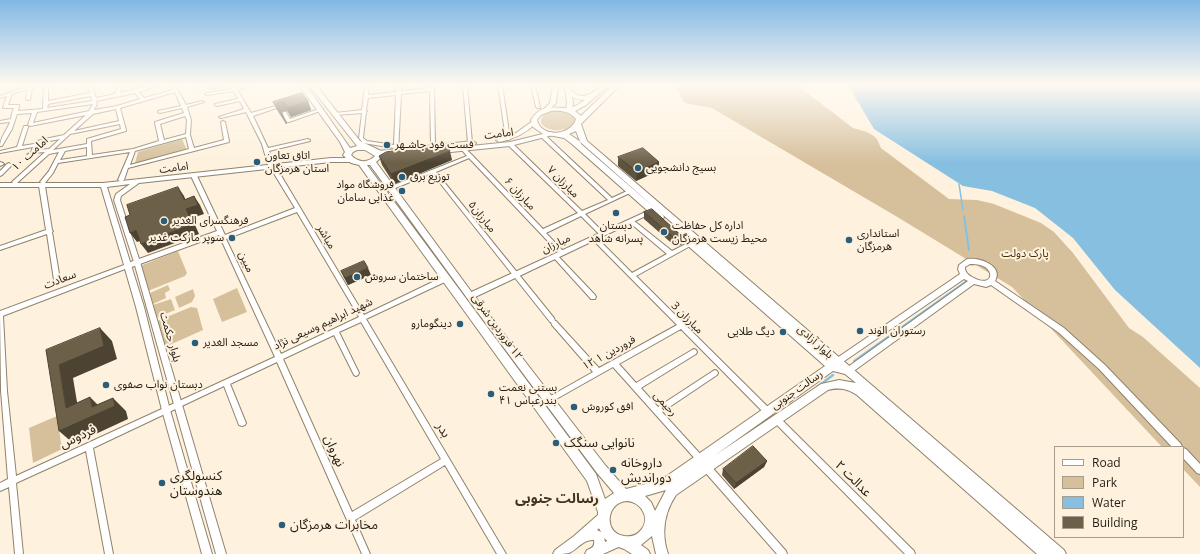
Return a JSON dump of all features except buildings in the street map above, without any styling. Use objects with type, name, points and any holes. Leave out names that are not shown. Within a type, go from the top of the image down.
[{"type":"main road","points":[[322,111],[343,142],[349,155],[356,148],[366,148]]},
{"type":"main road","points":[[332,111],[357,143],[366,148],[375,163]]},
{"type":"main road","points":[[545,111],[536,116],[534,122],[537,129],[549,135],[568,132],[591,111]]},
{"type":"main road","points":[[569,111],[577,116],[578,124]]},
{"type":"main road","name":"بلوار آزادی","points":[[578,124],[581,137],[584,142],[732,269],[834,364]]},
{"type":"main road","name":"بلوار آزادی","points":[[549,135],[566,136],[575,142],[690,244],[834,364]]},
{"type":"main road","points":[[343,142],[350,141],[352,137]]},
{"type":"main road","name":"١٢ فروردین شرقی","points":[[349,155],[362,163],[375,163]]},
{"type":"main road","name":"١٢ فروردین شرقی","points":[[375,163],[470,296],[601,469],[624,495]]},
{"type":"main road","name":"١٢ فروردین شرقی","points":[[375,163],[446,278],[592,478],[603,515]]},
{"type":"main road","points":[[834,364],[848,371],[900,414],[1060,554]]},
{"type":"main road","name":"رسالت جنوبی","points":[[624,495],[677,484],[704,464],[741,429],[834,364]]},
{"type":"main road","points":[[790,395],[800,404],[825,387],[833,384],[845,384],[855,388],[1046,554]]},
{"type":"main road","name":"رسالت جنوبی","points":[[704,464],[750,439],[800,404]]},
{"type":"main road","points":[[741,429],[750,439]]},
{"type":"main road","points":[[592,478],[600,479],[603,476],[601,469]]},
{"type":"main road","points":[[662,554],[658,540],[658,526],[667,498],[677,484]]},
{"type":"main road","points":[[559,554],[583,536],[603,515],[612,499],[624,495],[634,496],[646,505],[651,520],[646,534],[632,542],[621,542],[594,552]]},
{"type":"main road","points":[[603,515],[607,532],[621,542],[644,554]]},
{"type":"main road","points":[[583,536],[593,534],[600,540],[594,552]]},
{"type":"street","points":[[0,145],[10,129],[14,113],[41,111]]},
{"type":"street","points":[[57,120],[59,111]]},
{"type":"street","points":[[35,112],[30,125],[101,111]]},
{"type":"street","points":[[90,157],[89,140],[124,130],[119,111]]},
{"type":"street","points":[[160,112],[165,111]]},
{"type":"street","points":[[186,111],[189,120],[188,134],[192,150]]},
{"type":"street","points":[[127,167],[227,141],[222,120],[245,111]]},
{"type":"street","name":"مباشر","points":[[248,111],[266,150],[271,165],[362,318]]},
{"type":"street","points":[[250,115],[264,111]]},
{"type":"street","points":[[284,113],[289,121],[319,111]]},
{"type":"street","points":[[334,114],[365,111],[361,138],[365,142],[396,149],[397,111]]},
{"type":"street","points":[[432,111],[433,147]]},
{"type":"street","points":[[468,111],[470,143]]},
{"type":"street","points":[[506,111],[513,140]]},
{"type":"street","name":"امامت ۱۰","points":[[15,182],[91,113]]},
{"type":"street","points":[[162,142],[157,123],[187,114]]},
{"type":"street","points":[[0,122],[12,120]]},
{"type":"street","points":[[0,152],[36,145],[42,141],[121,122]]},
{"type":"street","name":"امامت","points":[[375,163],[396,149],[513,140],[534,122]]},
{"type":"street","points":[[19,149],[26,127]]},
{"type":"street","points":[[57,162],[133,150],[188,134]]},
{"type":"street","points":[[549,135],[612,200]]},
{"type":"street","name":"امامت","points":[[375,163],[549,135]]},
{"type":"street","points":[[266,150],[308,140]]},
{"type":"street","name":"مبارزان ۷","points":[[513,140],[602,234]]},
{"type":"street","points":[[36,145],[33,152],[48,152],[90,145]]},
{"type":"street","name":"مبارزان ۶","points":[[463,149],[542,232],[593,297]]},
{"type":"street","points":[[57,280],[42,184],[57,162],[63,150]]},
{"type":"street","points":[[121,180],[133,150]]},
{"type":"street","name":"امامت","points":[[0,181],[42,184],[103,185],[194,176],[349,155]]},
{"type":"street","points":[[392,188],[470,156]]},
{"type":"street","points":[[0,174],[9,165]]},
{"type":"street","name":"امامت","points":[[0,185],[121,180],[271,165]]},
{"type":"street","name":"مبارزان۵","points":[[433,171],[553,322],[598,372]]},
{"type":"street","name":"مبین","points":[[194,176],[279,358]]},
{"type":"street","name":"بلوار حکمت","points":[[137,182],[118,195],[117,200],[137,262],[221,554]]},
{"type":"street","name":"بلوار حکمت","points":[[103,185],[140,307],[166,410],[206,554]]},
{"type":"street","points":[[542,232],[631,191]]},
{"type":"street","points":[[223,238],[298,209]]},
{"type":"street","name":"مبارزان","points":[[470,296],[653,211]]},
{"type":"street","points":[[631,221],[670,254]]},
{"type":"street","points":[[0,248],[50,231]]},
{"type":"street","points":[[127,266],[220,232]]},
{"type":"street","name":"مبارزان 3","points":[[594,238],[680,326],[767,411]]},
{"type":"street","points":[[631,276],[690,244]]},
{"type":"street","points":[[992,282],[994,279],[993,271],[985,264],[969,261],[962,264],[962,272],[964,275],[973,281],[984,283],[992,282],[1061,330],[1096,362],[1177,446]]},
{"type":"street","name":"سعادت","points":[[0,315],[127,266]]},
{"type":"street","name":"رسالت جنوبی","points":[[834,364],[964,275]]},
{"type":"street","name":"شهید ابراهیم وسیعی نژاد","points":[[166,410],[446,278]]},
{"type":"street","points":[[848,371],[973,281]]},
{"type":"street","points":[[0,315],[2,391],[13,480],[19,554]]},
{"type":"street","name":"بدر","points":[[362,318],[502,554]]},
{"type":"street","name":"۱۲ فروردین ۱","points":[[549,400],[680,326]]},
{"type":"street","points":[[335,331],[356,373]]},
{"type":"street","points":[[636,387],[694,352]]},
{"type":"street","name":"نهروان","points":[[279,358],[366,554]]},
{"type":"street","name":"رحیمی","points":[[614,363],[783,554]]},
{"type":"street","points":[[657,411],[715,373]]},
{"type":"street","points":[[226,382],[242,423]]},
{"type":"street","name":"فردوس","points":[[0,486],[166,410]]},
{"type":"street","name":"عدالت ۲","points":[[777,420],[912,554]]},
{"type":"street","points":[[89,446],[109,554]]},
{"type":"street","points":[[1184,453],[1200,470]]},
{"type":"street","points":[[350,518],[446,460]]},
{"type":"green space","points":[[554,111],[563,111],[571,114],[575,118],[573,124],[566,129],[561,130],[552,130],[544,126],[541,123],[543,116]]},
{"type":"green space","name":"پارک دولت","points":[[717,111],[831,111],[853,128],[867,132],[874,136],[881,148],[949,199],[977,200],[994,204],[1041,223],[1054,232],[1073,253],[1129,328],[1143,337],[1200,388],[1200,487],[1184,470],[1184,446],[1161,446],[1012,287],[899,218]]},
{"type":"green space","points":[[182,139],[187,150],[135,163],[138,152]]},
{"type":"green space","points":[[178,251],[187,273],[185,276],[148,291],[140,266]]},
{"type":"green space","points":[[168,285],[170,290],[165,293],[166,298],[153,304],[150,293]]},
{"type":"green space","points":[[237,288],[247,312],[222,322],[213,299]]},
{"type":"green space","points":[[193,289],[195,296],[192,302],[179,308],[175,297]]},
{"type":"green space","points":[[171,299],[175,310],[156,318],[153,305]]},
{"type":"green space","points":[[191,307],[197,308],[203,330],[165,347],[157,321]]},
{"type":"green space","points":[[57,416],[62,449],[33,463],[29,428]]},
{"type":"water","points":[[863,111],[1200,111],[1200,368],[1115,290],[1073,238],[1035,208],[992,191],[963,186],[874,129]]},
{"type":"waterway","points":[[959,184],[963,210]]},
{"type":"waterway","points":[[964,216],[969,250]]},
{"type":"waterway","points":[[854,361],[968,280]]},
{"type":"waterway","points":[[817,387],[833,375]]},
{"type":"place","name":"فست فود جاشـهر","points":[[387,145]]},
{"type":"place","name":"اتاق تعاون استان هرمزگان","points":[[257,162]]},
{"type":"place","name":"بسیج دانشجویی","points":[[638,168]]},
{"type":"place","name":"توزیع برق","points":[[402,177]]},
{"type":"place","name":"فروشگاه مواد غذایی سامان","points":[[402,191]]},
{"type":"place","name":"دبستان پسرانه شاهد","points":[[616,213]]},
{"type":"place","name":"فرهنگسرای الغدیر","points":[[164,221]]},
{"type":"place","name":"اداره کل حفاظت محیط زیست هرمزگان","points":[[664,232]]},
{"type":"place","name":"سوپر مارکت غدیر","points":[[232,238]]},
{"type":"place","name":"استانداری هرمزگان","points":[[849,240]]},
{"type":"place","name":"ساختمان سروش","points":[[357,277]]},
{"type":"place","name":"دینگومارو","points":[[460,324]]},
{"type":"place","name":"رستوران الوند","points":[[860,331]]},
{"type":"place","name":"دیگ طلایی","points":[[783,332]]},
{"type":"place","name":"مسجد الغدیر","points":[[195,343]]},
{"type":"place","name":"دبستان نواب صفوی","points":[[106,385]]},
{"type":"place","name":"بستنی نعمت بندرعباس ۴۱","points":[[491,394]]},
{"type":"place","name":"افق کوروش","points":[[574,407]]},
{"type":"place","name":"نانوایی سنگک","points":[[556,443]]},
{"type":"place","name":"داروخانه دوراندیش","points":[[613,470]]},
{"type":"place","name":"کنسولگری هندوستان","points":[[162,483]]},
{"type":"place","name":"مخابرات هرمزگان","points":[[282,525]]},
{"type":"district","name":"رسالت جنوبی","points":[[557,499]]}]
